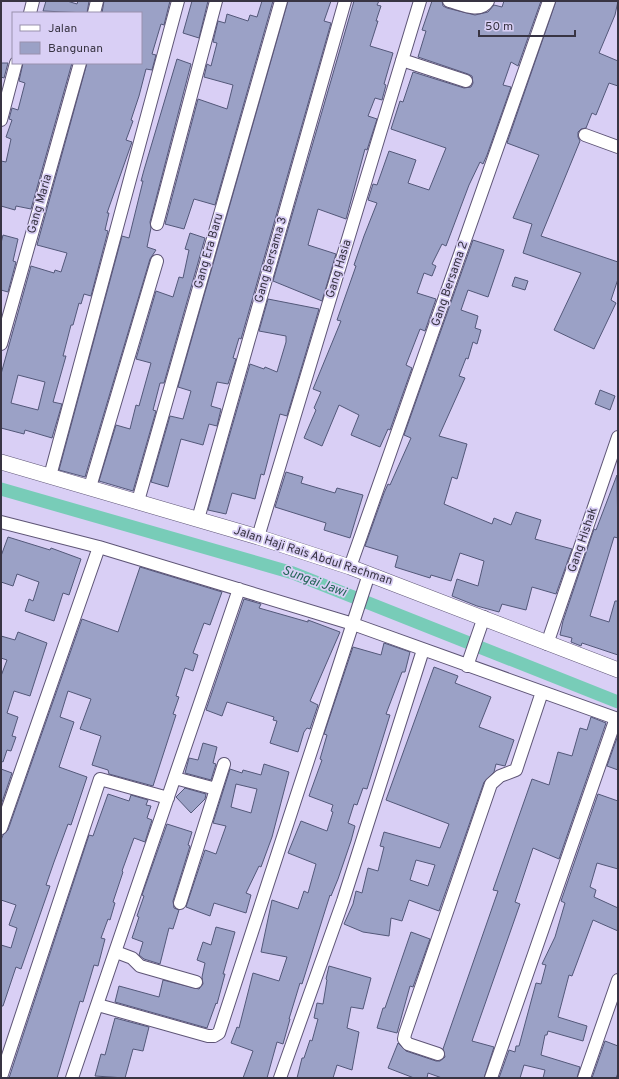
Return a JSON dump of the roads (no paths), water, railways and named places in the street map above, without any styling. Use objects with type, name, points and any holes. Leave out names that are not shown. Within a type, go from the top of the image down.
[{"type":"street","points":[[30,12],[33,1]]},
{"type":"street","points":[[94,12],[97,1]]},
{"type":"street","points":[[50,476],[178,1]]},
{"type":"street","points":[[157,224],[216,1]]},
{"type":"street","name":"Gang Era Baru","points":[[138,501],[281,1]]},
{"type":"street","name":"Gang Bersama 3","points":[[198,519],[345,1]]},
{"type":"street","name":"Gang Hasia","points":[[258,537],[420,1]]},
{"type":"street","points":[[449,1],[477,8],[482,7],[488,1]]},
{"type":"street","name":"Gang Bersama 2","points":[[350,567],[549,1]]},
{"type":"street","points":[[402,60],[466,81]]},
{"type":"street","points":[[1,120],[16,64]]},
{"type":"street","name":"Gang Maria","points":[[1,344],[80,64]]},
{"type":"street","points":[[585,135],[618,147]]},
{"type":"street","points":[[90,487],[157,261]]},
{"type":"street","name":"Gang Hishak","points":[[548,644],[618,437]]},
{"type":"street","name":"Jalan Haji Rais Abdul Rachman","points":[[1,462],[258,537],[350,567],[368,579],[484,617],[548,644],[618,670]]},
{"type":"street","points":[[2,525],[99,547],[239,589],[355,619],[423,650],[468,663],[542,692],[617,718],[492,1078]]},
{"type":"street","points":[[1,828],[99,547]]},
{"type":"street","points":[[98,1005],[208,1036],[214,1036],[218,1032],[368,579]]},
{"type":"street","points":[[72,1078],[239,589]]},
{"type":"street","points":[[468,663],[484,617]]},
{"type":"street","points":[[280,1078],[343,901],[423,650]]},
{"type":"street","points":[[438,1054],[408,1044],[404,1039],[491,784],[500,776],[516,770],[542,692]]},
{"type":"street","points":[[180,903],[224,764]]},
{"type":"street","points":[[175,778],[216,789]]},
{"type":"street","points":[[1,1077],[100,779],[168,798]]},
{"type":"street","points":[[116,952],[132,958],[140,966],[196,982]]},
{"type":"street","points":[[584,1078],[618,980]]},
{"type":"waterway","name":"Sungai Jawi","points":[[1,489],[293,573],[618,702]]}]
